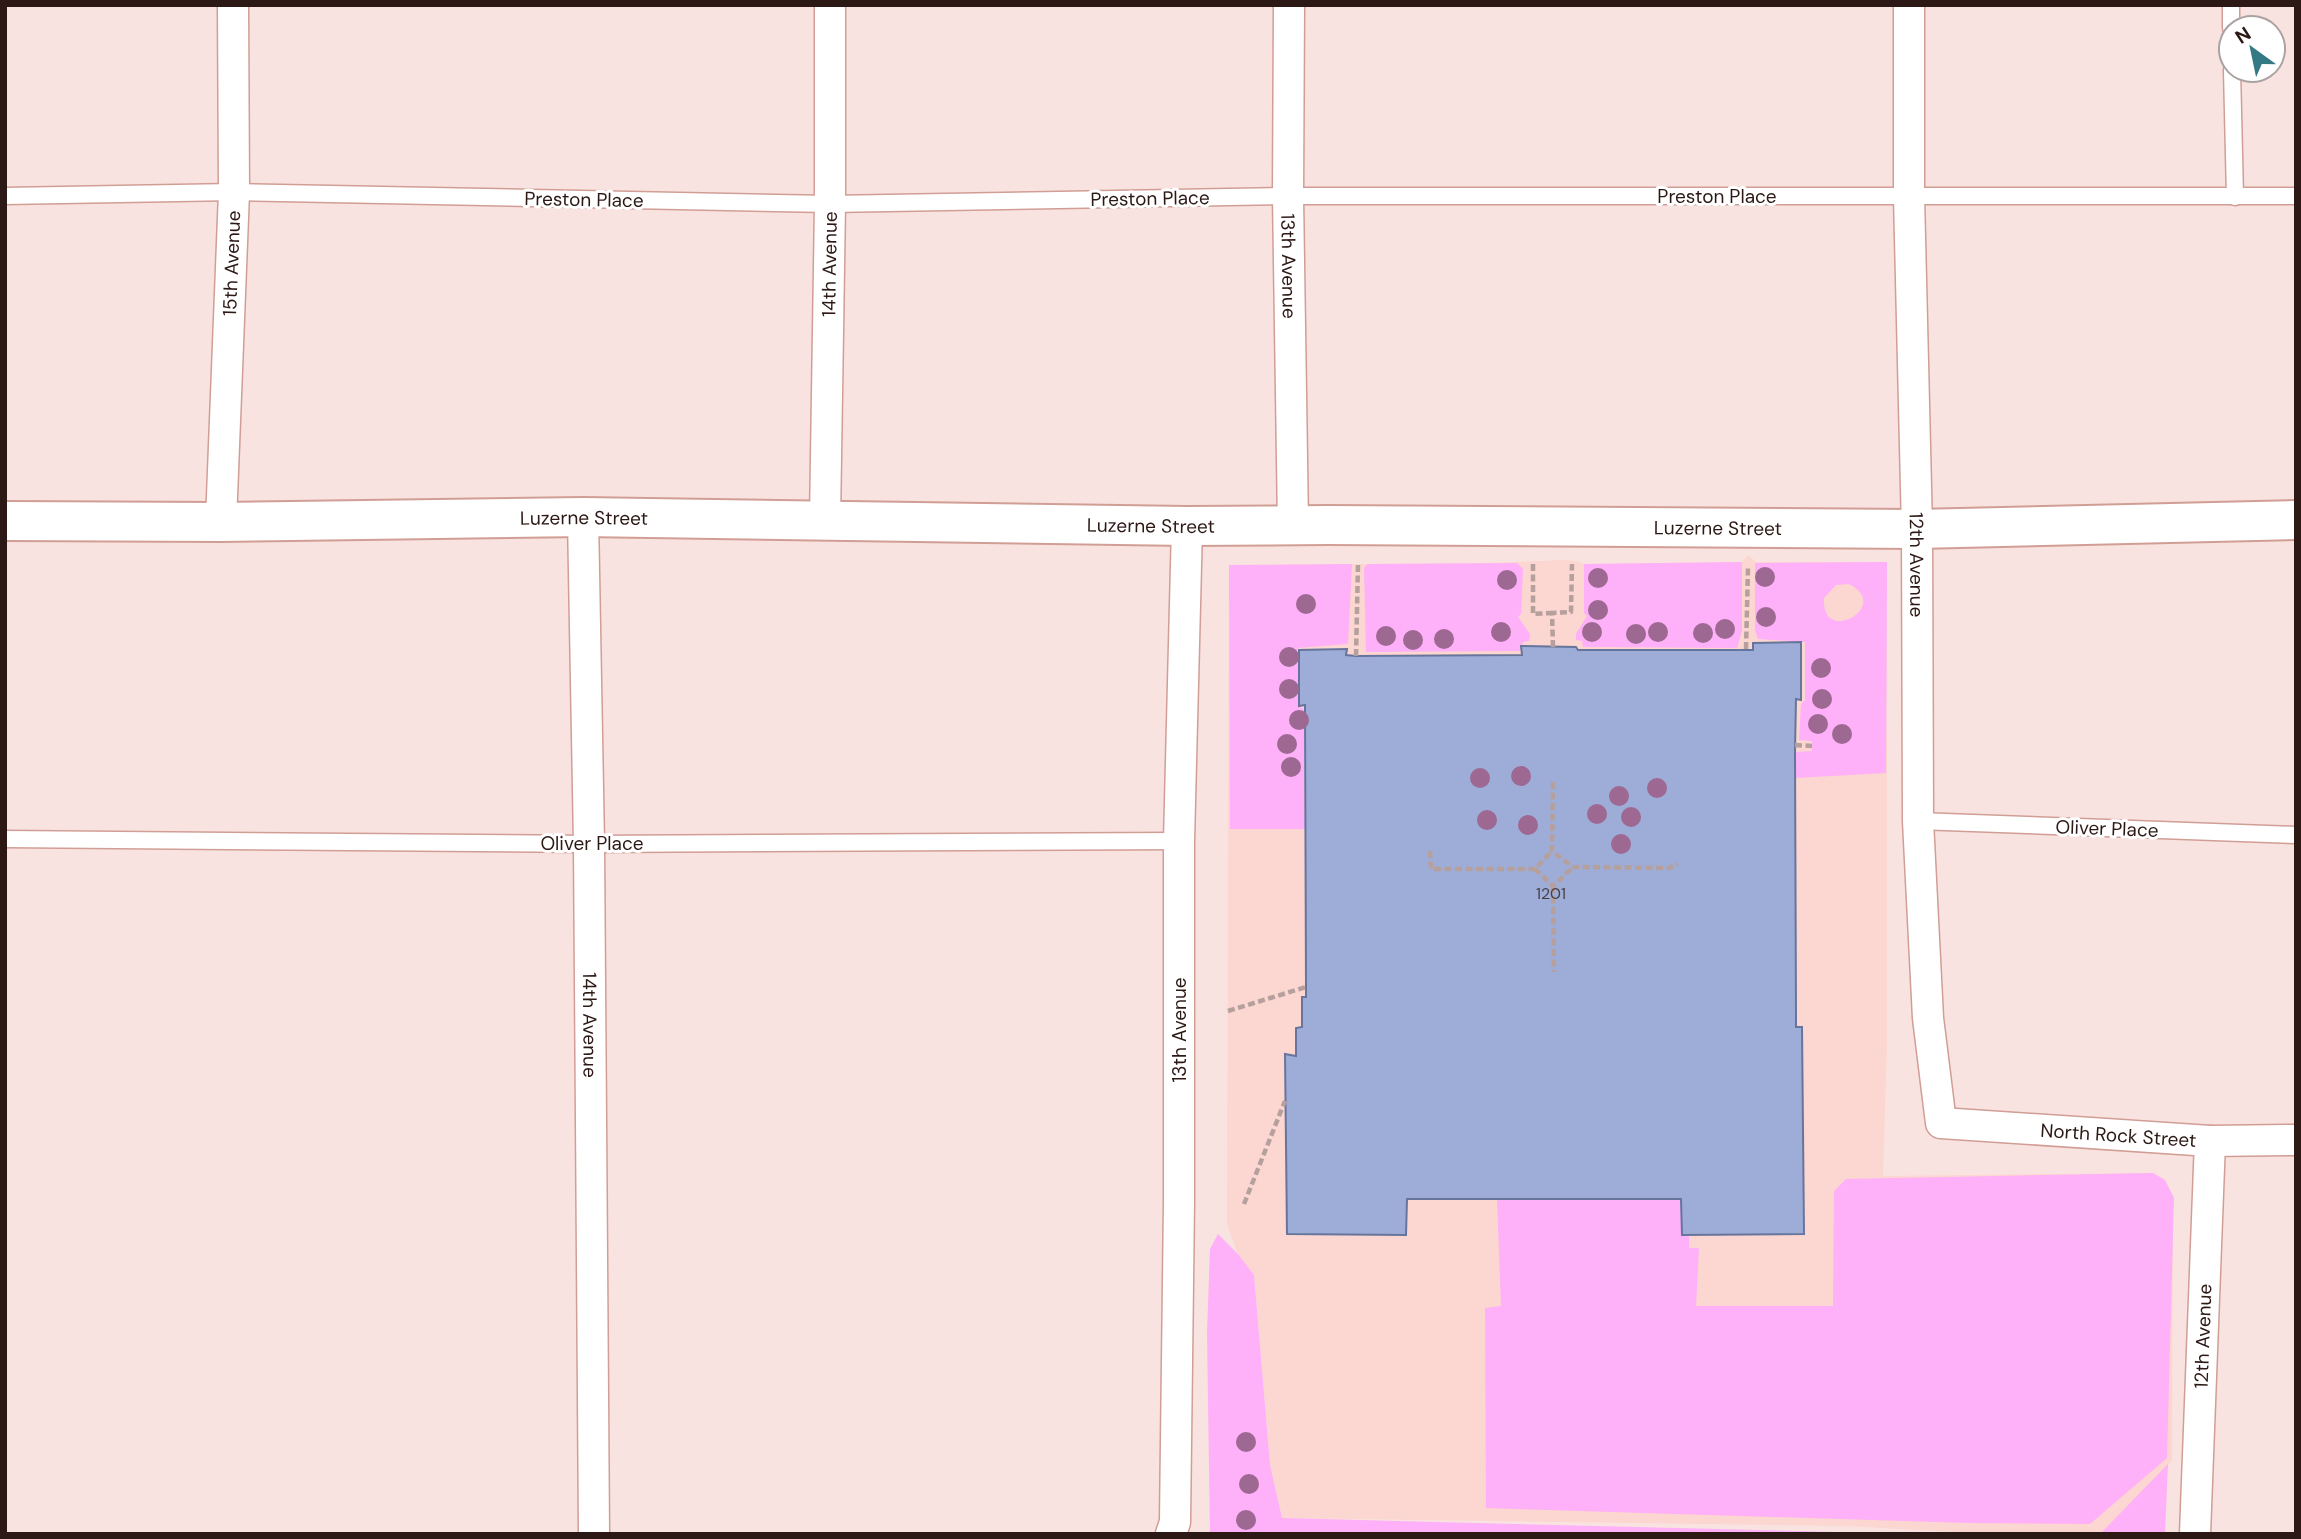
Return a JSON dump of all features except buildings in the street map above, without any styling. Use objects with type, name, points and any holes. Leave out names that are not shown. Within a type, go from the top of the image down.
[{"type":"street","name":"15th Avenue","points":[[221,522],[234,192],[233,5]]},
{"type":"street","name":"14th Avenue","points":[[825,521],[830,5]]},
{"type":"street","name":"13th Avenue","points":[[1289,5],[1288,196],[1293,524]]},
{"type":"street","name":"12th Avenue","points":[[1909,5],[1909,196],[1917,529],[1917,821],[1928,1018],[1941,1124]]},
{"type":"street","name":"14th Avenue","points":[[583,517],[589,844],[594,1534]]},
{"type":"street","name":"Luzerne Street","points":[[5,521],[221,522],[583,517],[1187,526],[1293,524],[1917,529],[2296,520]]},
{"type":"street","name":"13th Avenue","points":[[1171,1534],[1175,1508],[1180,1202],[1179,841],[1187,526]]},
{"type":"street","name":"North Rock Street","points":[[1941,1124],[2210,1141],[2296,1140]]},
{"type":"street","name":"12th Avenue","points":[[2195,1534],[2210,1141]]},
{"type":"lane","points":[[2232,84],[2235,197]]},
{"type":"lane","name":"Preston Place","points":[[5,196],[234,192],[830,204],[1288,196],[2296,196]]},
{"type":"lane","name":"Oliver Place","points":[[1917,821],[2296,835]]},
{"type":"lane","name":"Oliver Place","points":[[5,839],[589,844],[1179,841]]},
{"type":"path","points":[[1746,649],[1748,555]]},
{"type":"path","points":[[1356,656],[1358,556]]},
{"type":"path","points":[[1533,562],[1533,614],[1571,612],[1573,560]]},
{"type":"path","points":[[1552,613],[1553,647]]},
{"type":"path","points":[[1795,745],[1812,746]]},
{"type":"path","points":[[1535,869],[1552,851],[1553,782]]},
{"type":"path","points":[[1430,851],[1432,869],[1535,869],[1553,886],[1554,972]]},
{"type":"path","points":[[1552,851],[1573,867],[1669,868],[1678,864]]},
{"type":"path","points":[[1553,886],[1573,867]]},
{"type":"path","points":[[1228,1011],[1306,987]]},
{"type":"path","points":[[1244,1204],[1285,1101]]},
{"type":"shaded area","points":[[1748,555],[1756,562],[1887,562],[1887,1043],[1883,1176],[2153,1173],[2165,1180],[2173,1196],[2172,1461],[2100,1534],[1990,1534],[1846,1526],[1282,1518],[1270,1465],[1254,1275],[1238,1254],[1227,1224],[1229,568],[1232,565],[1562,560],[1584,564],[1742,562]]},
{"type":"shaded area","points":[[1742,562],[1742,631],[1737,648],[1583,647],[1582,641],[1576,640],[1576,634],[1587,616],[1584,613],[1584,564]]},
{"type":"shaded area","points":[[1887,562],[1886,773],[1795,778],[1795,752],[1812,751],[1812,741],[1799,740],[1801,704],[1805,700],[1805,642],[1758,639],[1755,630],[1755,563]],"holes":[[[1849,584],[1860,593],[1863,602],[1860,611],[1852,618],[1833,620],[1826,612],[1824,598],[1836,585]]]},
{"type":"shaded area","points":[[1517,563],[1523,569],[1521,614],[1518,617],[1530,634],[1529,641],[1523,642],[1520,651],[1366,652],[1364,568],[1368,564]]},
{"type":"shaded area","points":[[1352,564],[1348,644],[1298,648],[1298,706],[1304,709],[1305,829],[1230,829],[1229,565]]},
{"type":"shaded area","points":[[2153,1173],[2165,1180],[2174,1198],[2167,1458],[2090,1524],[1967,1523],[1486,1508],[1485,1308],[1501,1306],[1497,1199],[1681,1200],[1681,1235],[1689,1235],[1689,1248],[1699,1248],[1696,1306],[1833,1306],[1834,1191],[1846,1179]]},
{"type":"shaded area","points":[[1218,1234],[1254,1275],[1270,1465],[1282,1518],[1914,1534],[1210,1534],[1207,1333],[1210,1249]]},
{"type":"shaded area","points":[[2168,1464],[2165,1534],[2100,1534]]}]
